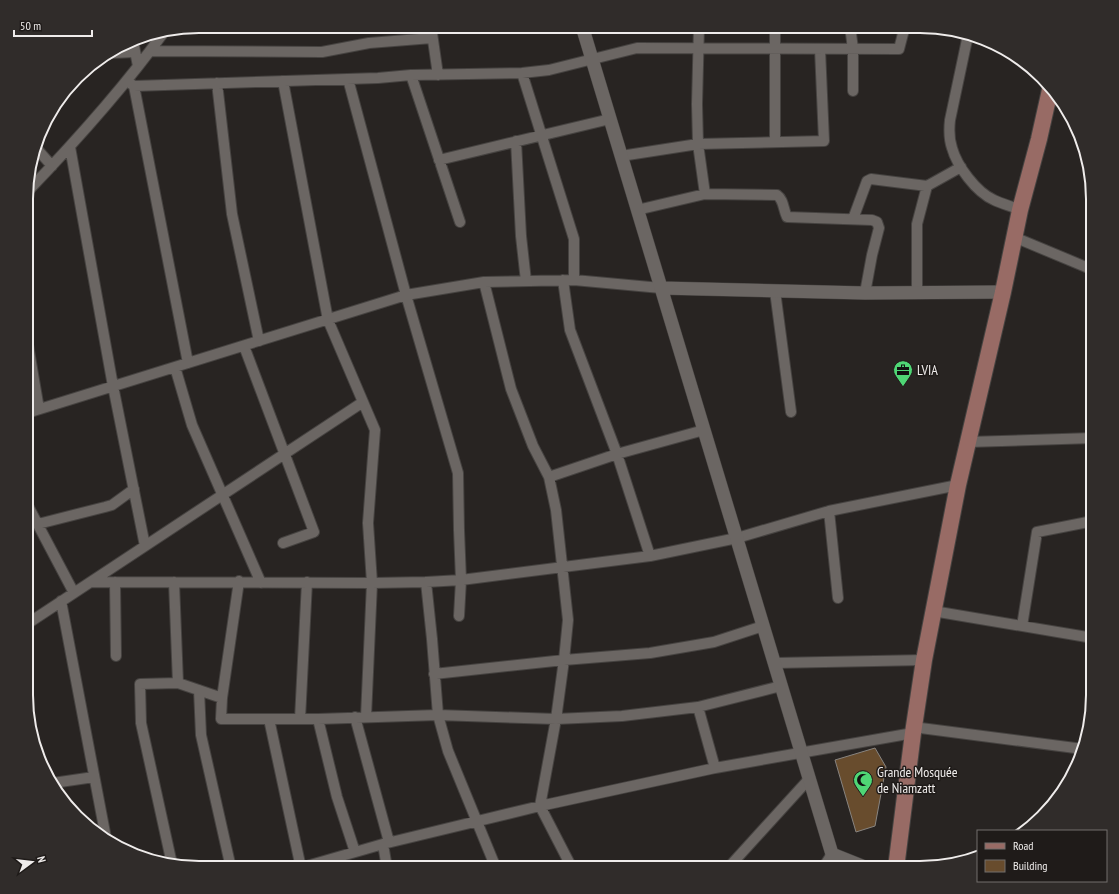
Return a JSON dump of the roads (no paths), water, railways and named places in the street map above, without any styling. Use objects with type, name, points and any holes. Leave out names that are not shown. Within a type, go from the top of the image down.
[{"type":"main road","points":[[897,861],[913,730],[924,660],[958,485],[1003,292],[1020,210],[1049,94]]},
{"type":"street","points":[[431,33],[438,75]]},
{"type":"street","points":[[584,33],[810,779],[832,854],[828,861]]},
{"type":"street","points":[[699,33],[696,104],[698,144],[705,194]]},
{"type":"street","points":[[775,33],[775,142]]},
{"type":"street","points":[[851,33],[853,49],[853,91]]},
{"type":"street","points":[[130,83],[217,83],[348,79],[411,75],[522,73],[549,70],[591,58],[637,48],[899,49],[903,33]]},
{"type":"street","points":[[33,186],[130,83],[138,66],[160,38]]},
{"type":"street","points":[[150,51],[322,52],[368,43],[432,38]]},
{"type":"street","points":[[967,40],[950,120],[949,133],[951,147],[957,161],[981,192],[993,200],[1020,210]]},
{"type":"street","points":[[134,46],[138,66]]},
{"type":"street","points":[[621,156],[698,144],[824,141],[820,49]]},
{"type":"street","points":[[121,52],[135,52]]},
{"type":"street","points":[[522,73],[574,239],[574,280]]},
{"type":"street","points":[[411,75],[460,222]]},
{"type":"street","points":[[348,79],[406,295],[458,473],[461,580],[459,616]]},
{"type":"street","points":[[283,81],[328,320],[375,430],[368,523],[372,583],[366,717]]},
{"type":"street","points":[[130,83],[188,363]]},
{"type":"street","points":[[217,83],[232,214],[259,341]]},
{"type":"street","points":[[439,160],[610,119]]},
{"type":"street","points":[[516,141],[521,236],[526,281]]},
{"type":"street","points":[[70,147],[145,546]]},
{"type":"street","points":[[40,153],[52,166]]},
{"type":"street","points":[[853,219],[867,181],[871,179],[927,186],[961,167]]},
{"type":"street","points":[[917,292],[917,224],[927,186]]},
{"type":"street","points":[[637,210],[705,194],[777,195],[780,197],[786,217],[872,220],[877,222],[879,228],[865,293]]},
{"type":"street","points":[[1014,238],[1086,267]]},
{"type":"street","points":[[564,280],[570,330],[617,454],[650,556]]},
{"type":"street","points":[[33,411],[406,295],[484,282],[574,280],[661,288],[865,293],[1003,292]]},
{"type":"street","points":[[484,282],[511,389],[533,446],[549,477],[556,510],[561,568],[568,620],[556,719],[540,806],[568,861]]},
{"type":"street","points":[[775,291],[791,412]]},
{"type":"street","points":[[244,346],[314,532],[282,543]]},
{"type":"street","points":[[176,367],[192,425],[261,583]]},
{"type":"street","points":[[33,371],[40,409]]},
{"type":"street","points":[[33,620],[363,402]]},
{"type":"street","points":[[549,477],[617,454],[704,430]]},
{"type":"street","points":[[968,442],[1086,438]]},
{"type":"street","points":[[91,582],[372,583],[461,580],[650,556],[737,538],[829,511],[958,485]]},
{"type":"street","points":[[38,524],[112,505],[134,488]]},
{"type":"street","points":[[829,511],[838,598]]},
{"type":"street","points":[[33,515],[74,593]]},
{"type":"street","points":[[1022,626],[1037,532],[1086,522]]},
{"type":"street","points":[[115,582],[116,656]]},
{"type":"street","points":[[174,582],[178,683]]},
{"type":"street","points":[[238,582],[222,698],[221,719],[318,719],[438,715],[556,719],[622,716],[698,707],[781,686]]},
{"type":"street","points":[[300,719],[307,582]]},
{"type":"street","points":[[426,582],[438,715],[448,751],[493,861]]},
{"type":"street","points":[[61,602],[105,831]]},
{"type":"street","points":[[933,611],[1086,637]]},
{"type":"street","points":[[434,674],[564,660],[650,653],[714,642],[763,626]]},
{"type":"street","points":[[775,664],[924,660]]},
{"type":"street","points":[[171,859],[141,722],[140,684],[178,683],[222,698]]},
{"type":"street","points":[[199,690],[201,735],[229,861]]},
{"type":"street","points":[[698,707],[715,768]]},
{"type":"street","points":[[355,717],[386,843],[387,861]]},
{"type":"street","points":[[269,719],[299,861]]},
{"type":"street","points":[[318,719],[337,797],[355,852]]},
{"type":"street","points":[[324,861],[386,843],[540,806],[715,768],[802,753],[913,730],[1077,748]]},
{"type":"street","points":[[58,783],[94,776]]},
{"type":"street","points":[[734,861],[810,779]]},
{"type":"street","points":[[832,854],[850,861]]},
{"type":"place","name":"LVIA","points":[[903,387]]},
{"type":"place","name":"Grande Mosquée de Niamzatt","points":[[863,797]]}]
